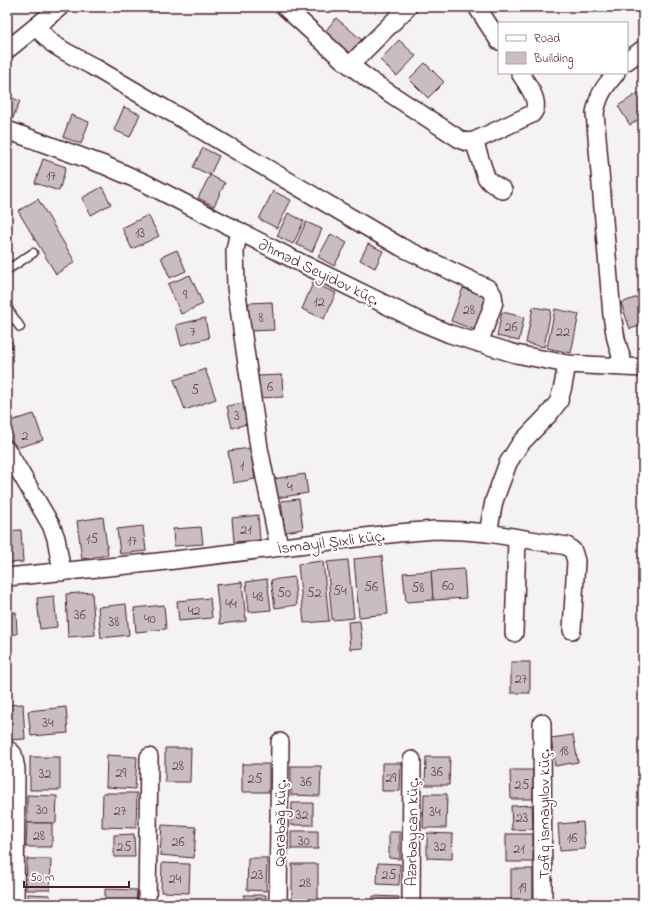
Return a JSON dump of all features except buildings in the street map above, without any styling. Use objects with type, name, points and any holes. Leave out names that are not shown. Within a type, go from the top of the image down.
[{"type":"street","points":[[7,50],[60,7]]},
{"type":"street","points":[[285,7],[350,65],[371,81],[461,140],[467,142],[474,141],[532,114],[535,109],[533,97],[521,74]]},
{"type":"street","points":[[350,65],[408,7]]},
{"type":"street","points":[[477,7],[498,40]]},
{"type":"street","points":[[36,27],[53,44],[66,52],[394,243],[448,271],[489,289],[493,295],[494,302],[479,343]]},
{"type":"street","points":[[628,59],[643,49]]},
{"type":"street","points":[[615,74],[601,91],[597,101],[595,113],[612,314],[616,340],[624,367]]},
{"type":"street","name":"Əhməd Seyidov küç.","points":[[7,130],[104,165],[145,183],[421,322],[450,334],[516,354],[567,364],[643,368]]},
{"type":"street","points":[[474,141],[486,177],[490,182],[503,190]]},
{"type":"street","points":[[239,231],[235,250],[236,287],[259,448],[279,547]]},
{"type":"street","points":[[488,533],[494,501],[508,463],[520,444],[559,401],[567,364]]},
{"type":"street","points":[[7,450],[51,525],[56,538],[62,572]]},
{"type":"street","name":"İsmayil Şıxli küç.","points":[[7,577],[62,572],[376,535],[434,530],[488,533],[566,546],[573,551],[576,562],[572,630]]},
{"type":"street","points":[[514,633],[518,538]]},
{"type":"street","name":"Tofiq İsmayılov küç.","points":[[542,723],[544,904]]},
{"type":"street","name":"Qarabağ küç.","points":[[278,904],[280,742]]},
{"type":"street","points":[[7,750],[13,754],[16,769],[14,904]]},
{"type":"street","points":[[147,904],[149,757]]},
{"type":"street","name":"Azərbaycan küç.","points":[[411,904],[412,760]]},
{"type":"lane","points":[[7,270],[33,253]]},
{"type":"lane","points":[[7,308],[20,328]]}]
